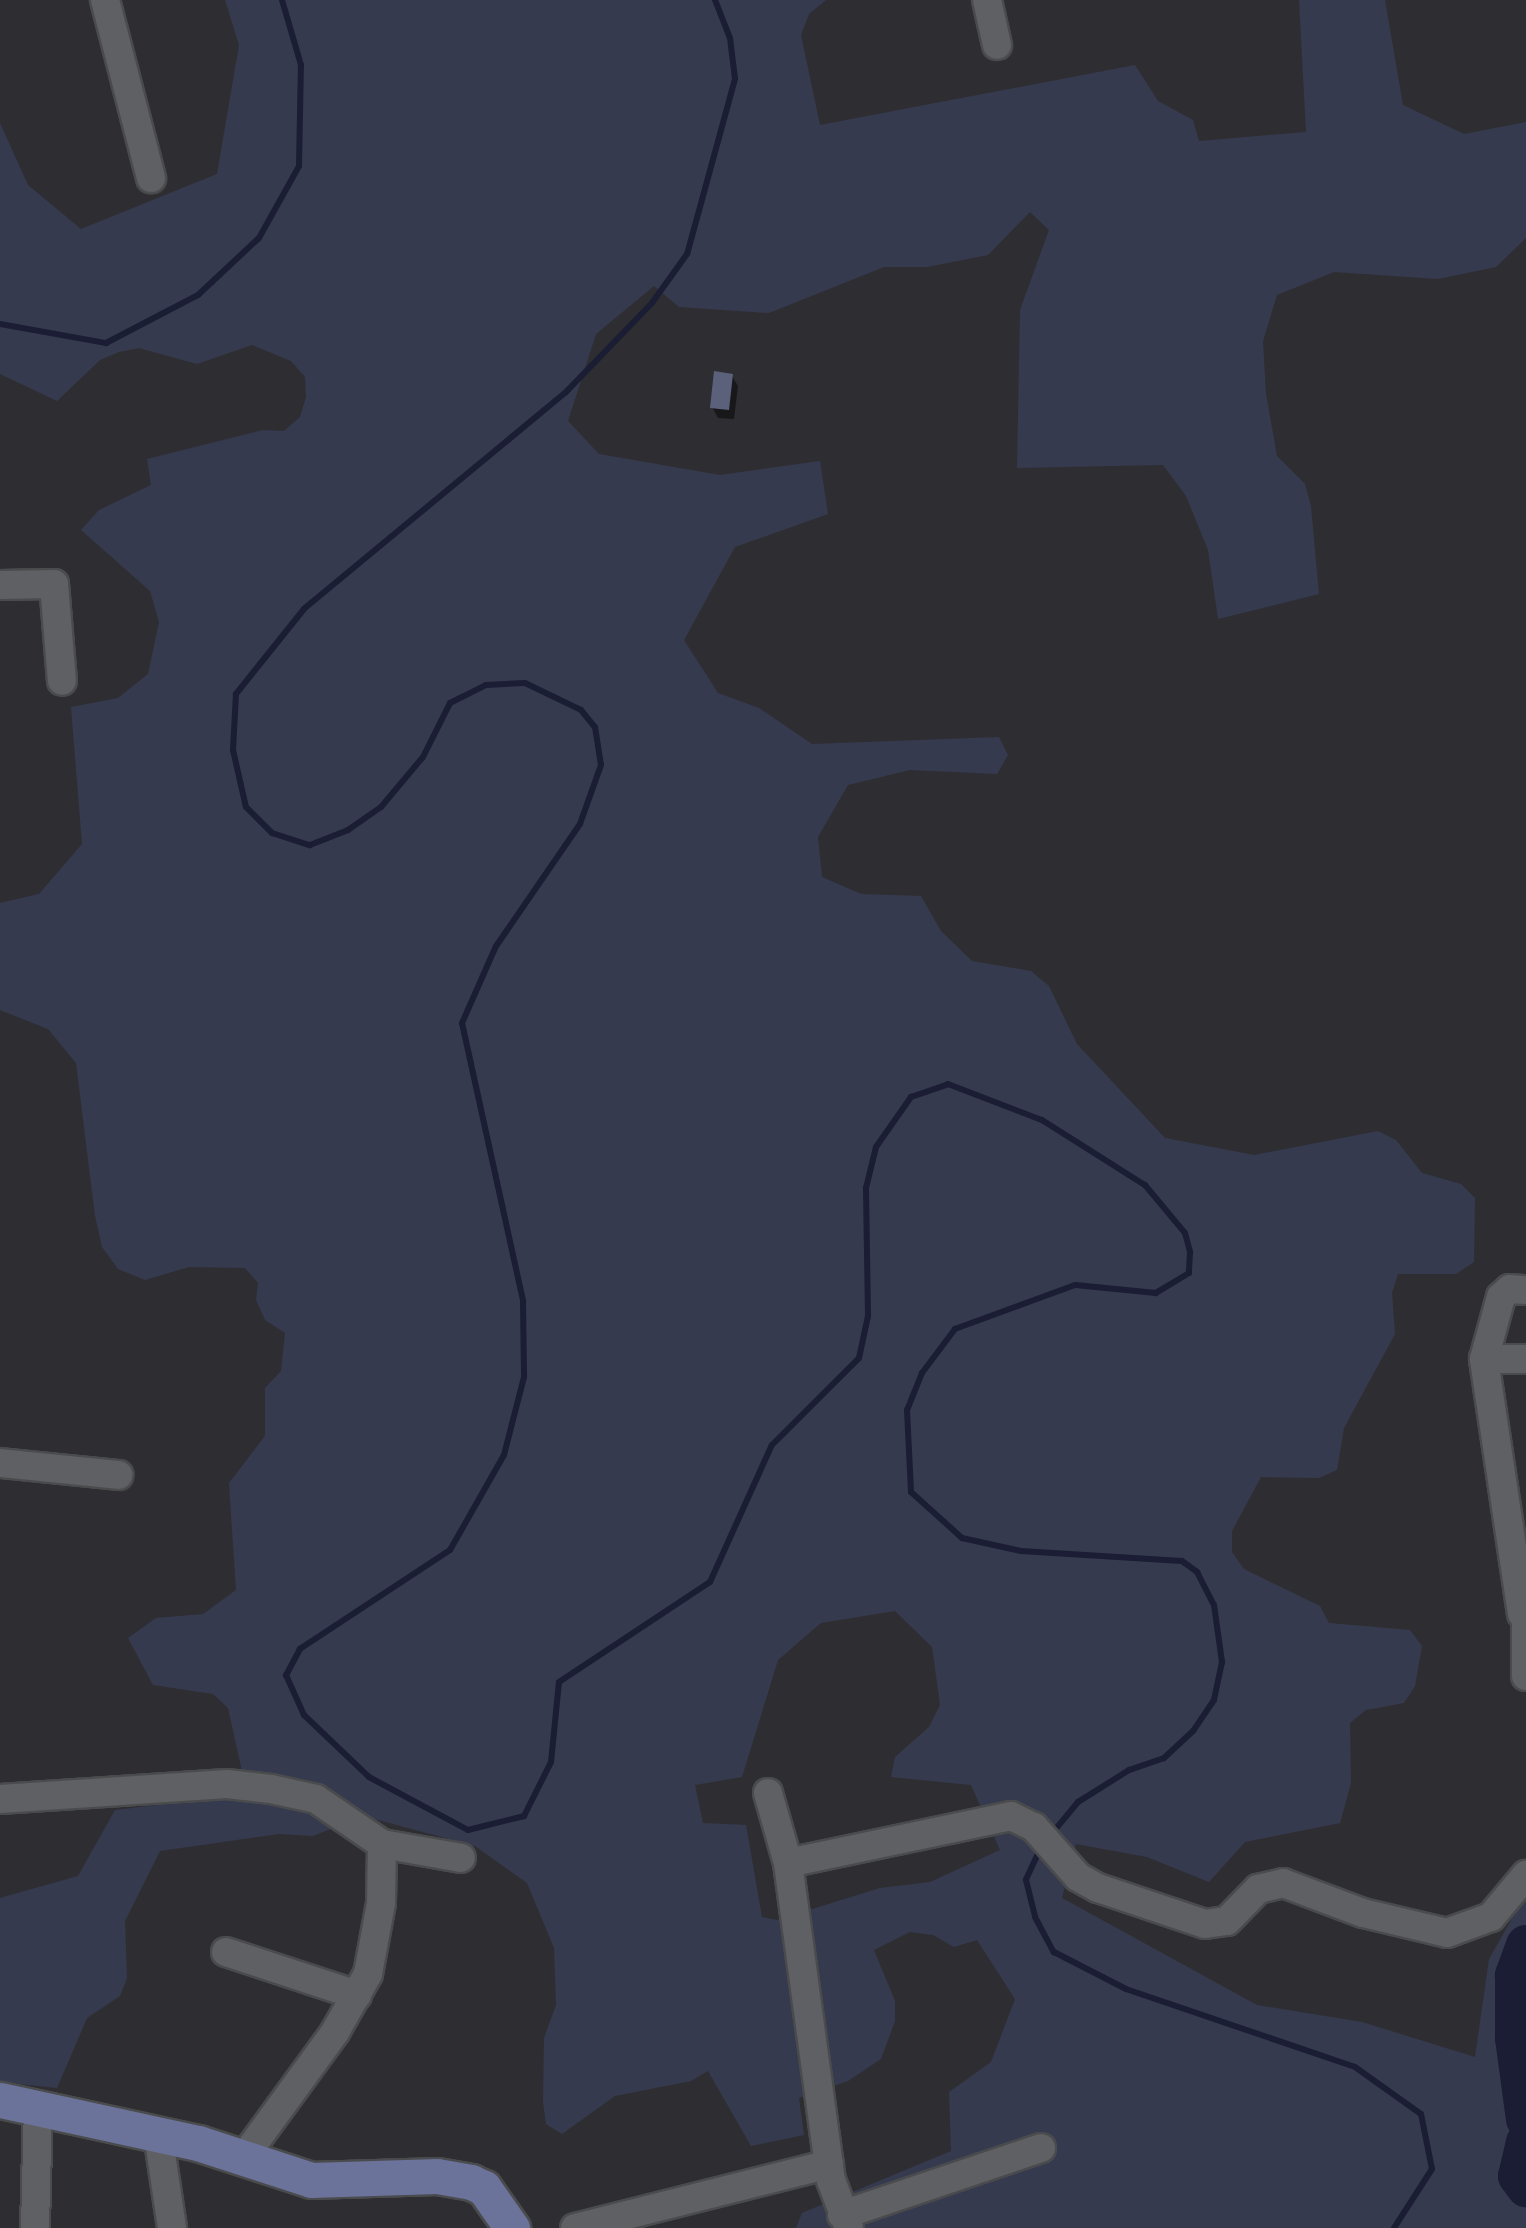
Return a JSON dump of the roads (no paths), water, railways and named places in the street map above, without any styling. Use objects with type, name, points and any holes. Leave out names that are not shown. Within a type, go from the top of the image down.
[{"type":"main road","points":[[0,2100],[158,2134],[312,2180],[437,2176],[471,2182],[484,2188],[512,2228]]},
{"type":"street","points":[[105,0],[151,178]]},
{"type":"street","points":[[988,0],[997,46]]},
{"type":"street","points":[[0,585],[54,584],[62,680]]},
{"type":"street","points":[[1526,1290],[1510,1289],[1500,1297],[1484,1360],[1524,1614],[1526,1676]]},
{"type":"street","points":[[1484,1360],[1526,1359]]},
{"type":"street","points":[[0,1463],[118,1475]]},
{"type":"street","points":[[0,1799],[227,1784],[316,1799],[382,1844],[461,1858]]},
{"type":"street","points":[[768,1793],[788,1863],[829,2164],[845,2222],[1041,2148]]},
{"type":"street","points":[[788,1863],[1011,1816],[1044,1838],[1078,1877],[1098,1888],[1204,1924],[1227,1921],[1258,1889],[1284,1883],[1403,1924],[1447,1932],[1469,1929],[1509,1901],[1526,1875]]},
{"type":"street","points":[[244,2157],[357,1995],[376,1940],[382,1844]]},
{"type":"street","points":[[226,1952],[357,1995]]},
{"type":"street","points":[[35,2228],[38,2109]]},
{"type":"street","points":[[158,2134],[172,2228]]},
{"type":"street","points":[[575,2228],[829,2164]]},
{"type":"waterway","points":[[0,324],[106,343],[198,295],[259,238],[299,166],[301,65],[282,0]]},
{"type":"waterway","points":[[715,0],[730,38],[735,79],[687,254],[652,303],[566,392],[304,609],[236,694],[233,750],[246,807],[272,833],[310,845],[348,830],[381,807],[423,757],[450,703],[486,685],[525,683],[581,710],[595,727],[601,765],[580,824],[496,946],[462,1023],[523,1301],[524,1377],[504,1455],[450,1550],[300,1649],[286,1675],[304,1715],[369,1777],[468,1830],[524,1816],[551,1762],[559,1682],[710,1582],[772,1445],[859,1358],[868,1316],[866,1188],[876,1147],[911,1097],[948,1084],[1042,1120],[1145,1185],[1185,1233],[1190,1252],[1189,1273],[1156,1293],[1075,1285],[955,1329],[922,1373],[907,1410],[911,1492],[962,1538],[1021,1551],[1182,1561],[1197,1572],[1214,1605],[1222,1662],[1214,1700],[1193,1731],[1164,1758],[1129,1770],[1078,1802],[1050,1836]]},
{"type":"waterway","points":[[1042,1845],[1026,1880],[1035,1917],[1054,1952],[1126,1989],[1355,2067],[1421,2114],[1432,2169],[1394,2228]]},
{"type":"waterway","points":[[1526,1945],[1515,1976],[1515,2038],[1526,2119]]},
{"type":"waterway","points":[[1526,2142],[1518,2176],[1526,2187]]}]
